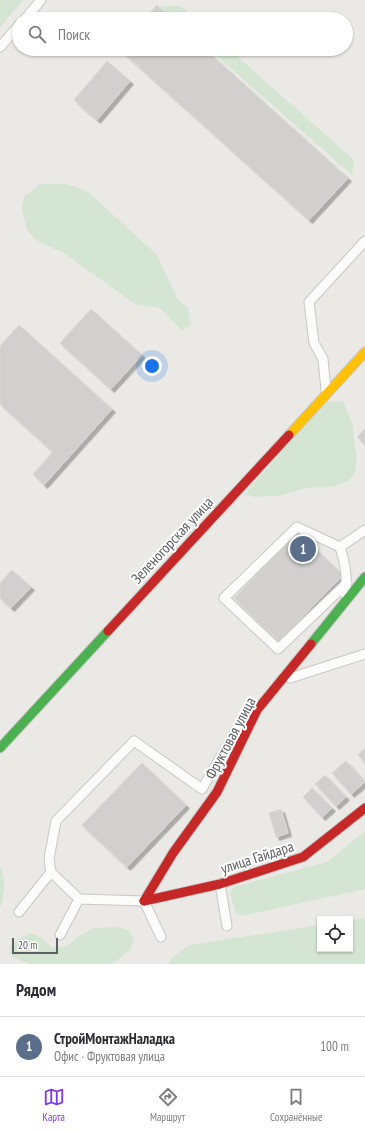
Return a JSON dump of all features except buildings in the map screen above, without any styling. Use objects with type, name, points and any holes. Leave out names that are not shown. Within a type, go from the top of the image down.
[{"type":"street","name":"Зеленогорская улица","points":[[0,748],[365,352]]},
{"type":"street","name":"Фруктовая улица","points":[[144,901],[173,853],[217,792],[257,710],[365,577]]},
{"type":"street","name":"улица Гайдара","points":[[144,901],[220,884],[303,857],[365,808]]},
{"type":"lane","points":[[31,12],[41,0]]},
{"type":"lane","points":[[0,47],[12,33]]},
{"type":"lane","points":[[326,393],[323,359],[314,343],[309,302],[365,241]]},
{"type":"lane","points":[[161,937],[144,901],[79,898],[51,872],[49,859],[56,822],[134,740],[202,789],[244,716],[344,603],[347,583],[344,557],[340,547],[297,527],[224,598],[278,649],[347,583]]},
{"type":"lane","points":[[340,547],[365,530]]},
{"type":"lane","points":[[281,681],[365,654]]},
{"type":"lane","points":[[19,912],[51,872]]},
{"type":"lane","points":[[220,884],[228,926]]},
{"type":"lane","points":[[60,935],[79,898]]},
{"type":"green space","points":[[0,0],[23,0],[12,12],[0,27]]},
{"type":"green space","points":[[160,6],[181,6],[188,12],[167,12]]},
{"type":"green space","points":[[217,56],[237,56],[354,160],[352,175]]},
{"type":"green space","points":[[40,184],[67,184],[87,191],[156,254],[178,300],[188,308],[191,325],[182,331],[160,308],[135,304],[64,253],[39,242],[27,230],[22,209],[24,197]]},
{"type":"green space","points":[[343,401],[353,426],[357,457],[355,472],[349,481],[336,486],[307,488],[277,496],[256,497],[244,495],[325,402]]},
{"type":"green space","points":[[365,831],[365,889],[241,916],[236,913],[230,893],[234,887],[327,862]]},
{"type":"green space","points":[[0,867],[4,877],[4,893],[0,908]]},
{"type":"green space","points":[[365,918],[365,964],[168,964],[174,956],[190,945],[317,925],[317,952],[353,952],[353,920]]},
{"type":"green space","points":[[117,927],[130,931],[134,941],[129,951],[112,964],[29,964],[12,956],[9,947],[30,933],[42,938],[51,948],[68,946],[79,936],[94,928]]},
{"type":"traffic: fast","points":[[311,644],[365,577]]},
{"type":"traffic: fast","points":[[0,748],[108,631]]},
{"type":"traffic: slow","points":[[289,435],[365,352]]},
{"type":"traffic: jam","points":[[108,631],[289,435]]},
{"type":"traffic: jam","points":[[144,901],[173,853],[217,792],[257,710],[311,644]]},
{"type":"traffic: jam","points":[[144,901],[220,884],[303,857],[365,808]]},
{"type":"place","name":"СтройМонтажНаладка","points":[[303,549]]}]
